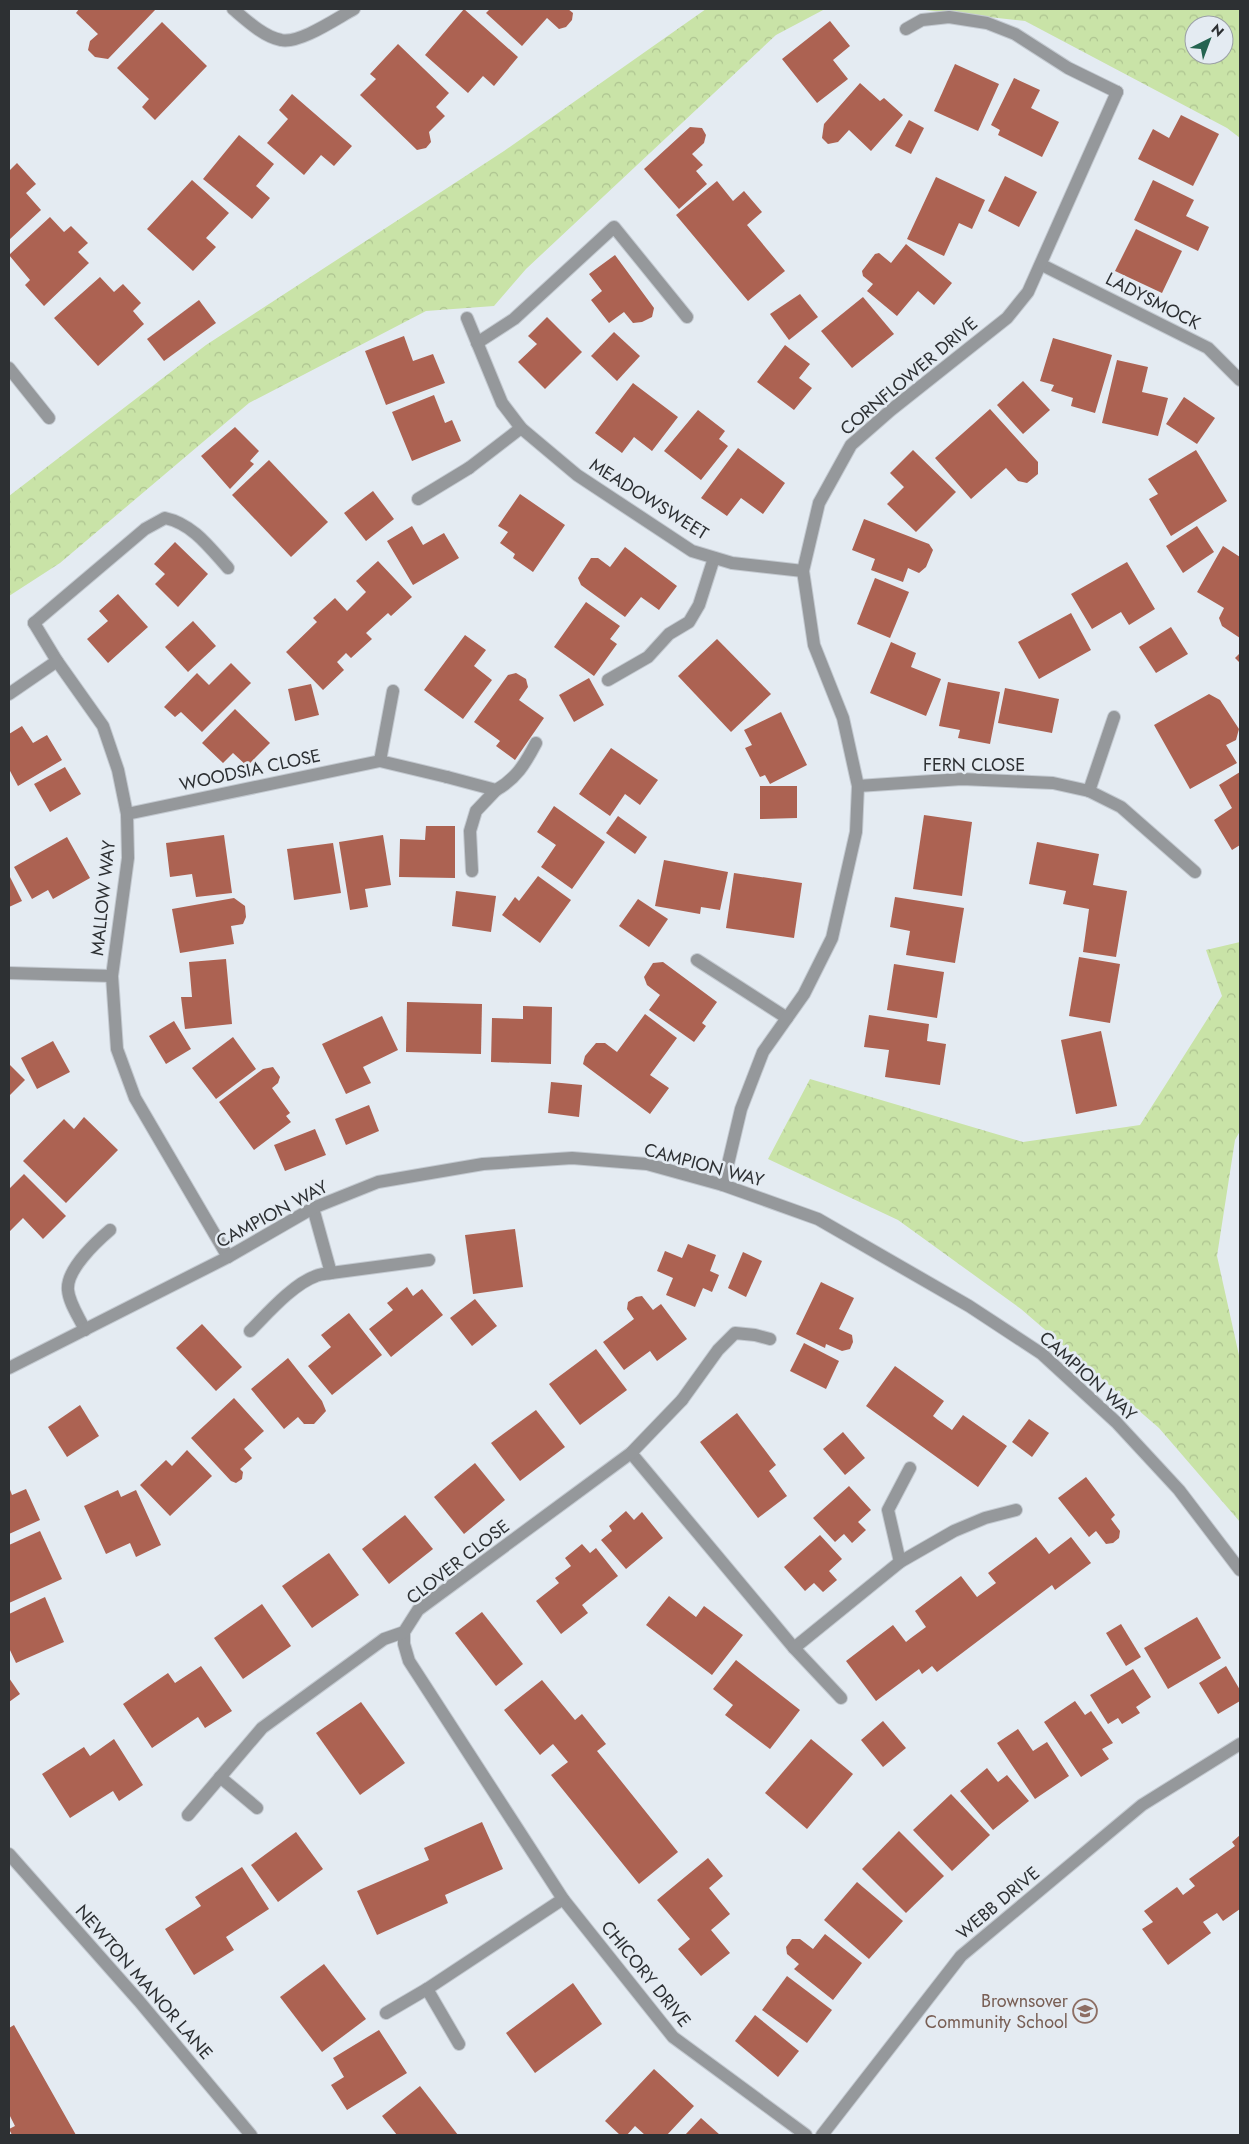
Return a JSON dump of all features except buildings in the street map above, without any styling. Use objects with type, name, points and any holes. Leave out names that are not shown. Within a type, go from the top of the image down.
[{"type":"street","points":[[233,9],[252,26],[280,40],[295,40],[354,9]]},
{"type":"street","name":"CORNFLOWER DRIVE","points":[[723,1185],[741,1110],[763,1052],[804,994],[832,938],[856,832],[858,786],[842,718],[814,646],[803,571],[819,503],[851,445],[891,410],[1007,318],[1028,292],[1042,265],[1117,92],[1068,68],[1015,34],[987,23],[949,16],[922,20],[906,29]]},
{"type":"street","points":[[477,343],[514,320],[614,227],[687,317]]},
{"type":"street","name":"LADYSMOCK","points":[[1042,265],[1208,348],[1240,380]]},
{"type":"street","name":"MEADOWSWEET","points":[[467,318],[502,403],[521,428],[577,475],[692,551],[732,563],[803,571]]},
{"type":"street","points":[[9,368],[49,418]]},
{"type":"street","points":[[418,499],[469,468],[521,428]]},
{"type":"street","name":"MALLOW WAY","points":[[228,568],[203,539],[179,521],[165,518],[145,529],[34,622],[58,661],[103,726],[118,770],[126,814],[128,858],[112,976],[117,1049],[135,1098],[228,1257]]},
{"type":"street","points":[[608,680],[648,657],[669,634],[689,622],[699,605],[714,558]]},
{"type":"street","points":[[9,694],[58,661]]},
{"type":"street","points":[[380,761],[393,691]]},
{"type":"street","points":[[1089,791],[1114,716]]},
{"type":"street","points":[[472,871],[470,831],[476,811],[496,790],[509,783],[524,767],[536,743]]},
{"type":"street","name":"WOODSIA CLOSE","points":[[126,814],[380,761],[447,776],[496,790]]},
{"type":"street","name":"FERN CLOSE","points":[[858,786],[962,779],[1053,784],[1089,791],[1121,807],[1195,872]]},
{"type":"street","points":[[697,960],[787,1018]]},
{"type":"street","name":"MALLOW WAY","points":[[9,973],[112,976]]},
{"type":"street","name":"CAMPION WAY","points":[[9,1368],[228,1257],[313,1208],[378,1182],[483,1164],[572,1158],[647,1164],[723,1185],[818,1219],[970,1306],[1042,1354],[1116,1422],[1166,1477],[1240,1570]]},
{"type":"street","points":[[313,1208],[331,1273]]},
{"type":"street","points":[[85,1330],[67,1288],[76,1264],[110,1230]]},
{"type":"street","points":[[250,1331],[302,1283],[316,1276],[429,1260]]},
{"type":"street","name":"CLOVER CLOSE","points":[[188,1815],[262,1728],[384,1639],[404,1632],[418,1610],[631,1453],[682,1400],[718,1350],[736,1333],[755,1334],[770,1339]]},
{"type":"street","points":[[631,1453],[794,1648],[841,1698]]},
{"type":"street","points":[[900,1562],[888,1510],[910,1468]]},
{"type":"street","points":[[794,1648],[900,1562],[954,1531],[985,1518],[1016,1510]]},
{"type":"street","name":"CHICORY DRIVE","points":[[404,1632],[404,1644],[409,1661],[563,1899],[673,2037],[806,2135]]},
{"type":"street","name":"WEBB DRIVE","points":[[822,2135],[961,1956],[1142,1805],[1240,1744]]},
{"type":"street","points":[[220,1778],[257,1808]]},
{"type":"street","name":"NEWTON MANOR LANE","points":[[9,1854],[139,2001],[251,2135]]},
{"type":"street","points":[[386,2013],[427,1989],[563,1899]]},
{"type":"street","points":[[427,1989],[459,2044]]},
{"type":"green space","points":[[706,9],[825,9],[776,35],[526,269],[494,306],[426,311],[249,403],[60,563],[9,596],[9,496],[206,345],[504,151]]},
{"type":"green space","points":[[916,9],[1240,9],[1240,138],[1227,128],[1025,21]]},
{"type":"green space","points":[[1240,942],[1240,1131],[1235,1140],[1217,1256],[1240,1360],[1240,1522],[1159,1428],[1021,1309],[898,1220],[768,1159],[810,1079],[1023,1142],[1140,1125],[1222,996],[1206,950]]},
{"type":"place","name":"Brownsover Community School","points":[[1085,2011]]}]
